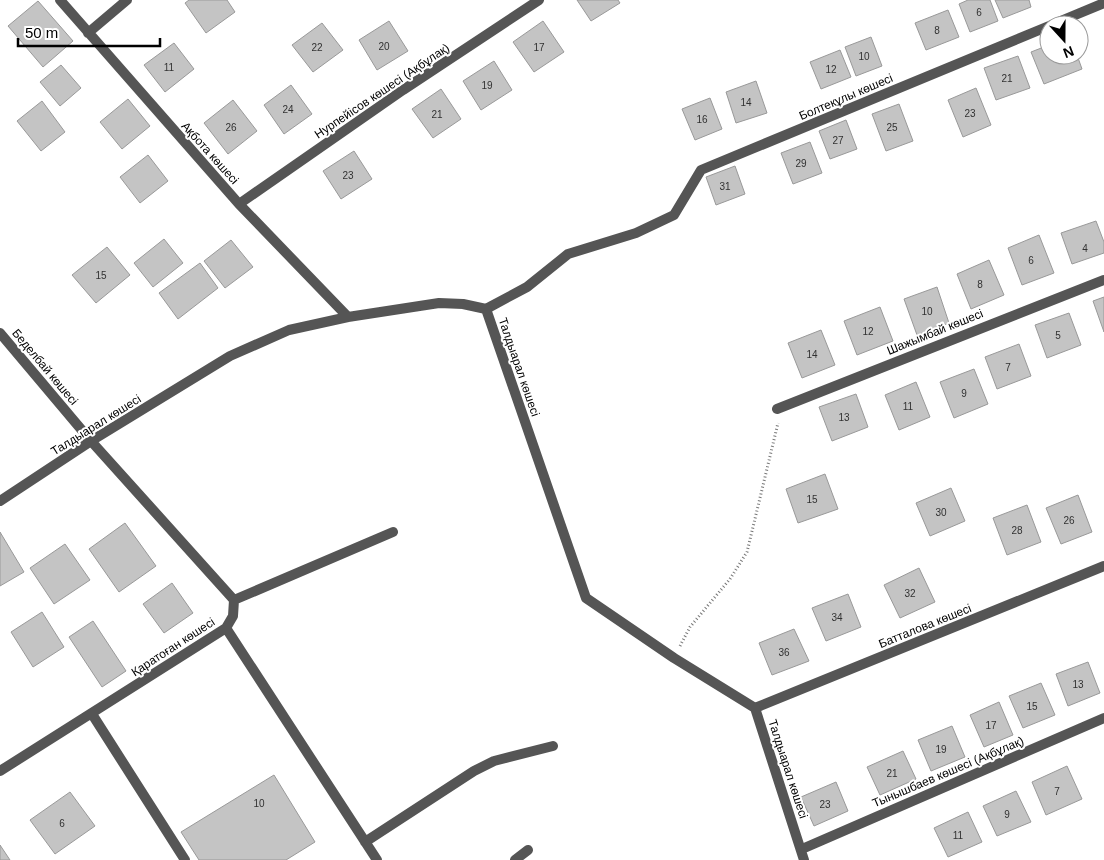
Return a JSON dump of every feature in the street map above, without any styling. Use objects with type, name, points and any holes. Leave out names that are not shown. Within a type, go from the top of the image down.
[{"type":"street","name":"Ақбота көшесі","points":[[60,0],[239,204],[348,317]]},
{"type":"street","points":[[88,33],[127,0]]},
{"type":"street","name":"Нурпейісов көшесі (Ақбұлақ)","points":[[239,204],[403,90],[539,0]]},
{"type":"street","name":"Болтекұлы көшесі","points":[[1075,15],[1104,3]]},
{"type":"street","name":"Болтекұлы көшесі","points":[[486,309],[526,287],[568,254],[636,233],[674,215],[702,170],[1039,30]]},
{"type":"street","name":"Шажымбай көшесі","points":[[777,409],[1104,280]]},
{"type":"street","name":"Талдыарал көшесі","points":[[0,501],[91,441],[230,356],[289,330],[348,317],[439,303],[463,304],[486,309],[586,598],[674,658],[755,708],[804,860]]},
{"type":"street","name":"Беделбай көшесі","points":[[0,333],[91,441],[234,600]]},
{"type":"street","points":[[226,628],[233,616],[234,600],[393,532]]},
{"type":"street","name":"Батталова көшесі","points":[[755,708],[1104,566]]},
{"type":"street","name":"Қаратоған көшесі","points":[[0,771],[226,628],[377,860]]},
{"type":"street","points":[[92,714],[185,860]]},
{"type":"street","name":"Тынышбаев көшесі (Ақбұлақ)","points":[[802,849],[1104,718]]},
{"type":"street","points":[[365,842],[494,761],[553,746]]},
{"type":"street","points":[[515,860],[528,850]]},
{"type":"path","points":[[674,658],[690,627],[730,579],[747,552],[778,426],[777,409]]},
{"type":"building","points":[[189,0],[227,0],[235,12],[206,33],[185,3]]},
{"type":"building","points":[[577,0],[618,0],[620,3],[591,21]]},
{"type":"building","points":[[968,0],[990,0],[998,21],[970,32],[959,4]]},
{"type":"building","points":[[995,0],[1029,0],[1031,7],[1003,18]]},
{"type":"building","points":[[38,1],[73,41],[43,67],[8,26]]},
{"type":"building","points":[[948,10],[959,37],[926,50],[915,23]]},
{"type":"building","points":[[389,21],[408,51],[377,70],[359,40]]},
{"type":"building","points":[[543,21],[564,52],[534,72],[513,42]]},
{"type":"building","points":[[322,23],[343,50],[313,72],[292,45]]},
{"type":"building","points":[[871,37],[882,66],[856,76],[845,47]]},
{"type":"building","points":[[174,43],[194,69],[165,92],[144,65]]},
{"type":"building","points":[[1039,49],[1039,65],[1081,65],[1082,69],[1044,84],[1031,52]]},
{"type":"building","points":[[840,50],[851,77],[821,89],[810,62]]},
{"type":"building","points":[[1018,56],[1030,88],[996,100],[984,68]]},
{"type":"building","points":[[494,61],[512,90],[481,110],[463,81]]},
{"type":"building","points":[[61,65],[81,88],[60,106],[40,82]]},
{"type":"building","points":[[756,81],[767,113],[736,123],[726,92]]},
{"type":"building","points":[[291,85],[312,114],[284,134],[264,105]]},
{"type":"building","points":[[976,88],[991,125],[963,137],[948,100]]},
{"type":"building","points":[[441,89],[461,119],[433,138],[412,109]]},
{"type":"building","points":[[710,98],[722,129],[695,140],[682,109]]},
{"type":"building","points":[[128,99],[150,126],[122,149],[100,122]]},
{"type":"building","points":[[233,100],[257,131],[228,154],[204,123]]},
{"type":"building","points":[[42,101],[65,132],[41,151],[17,121]]},
{"type":"building","points":[[899,104],[913,141],[886,151],[872,114]]},
{"type":"building","points":[[846,120],[857,149],[830,159],[819,131]]},
{"type":"building","points":[[810,142],[822,173],[793,184],[781,153]]},
{"type":"building","points":[[354,151],[372,179],[341,199],[323,171]]},
{"type":"building","points":[[148,155],[168,181],[140,203],[120,177]]},
{"type":"building","points":[[735,166],[745,194],[716,205],[706,177]]},
{"type":"building","points":[[1096,221],[1104,242],[1104,253],[1072,264],[1061,233]]},
{"type":"building","points":[[1039,235],[1054,273],[1022,285],[1008,248]]},
{"type":"building","points":[[164,239],[183,263],[153,287],[134,263]]},
{"type":"building","points":[[231,240],[253,267],[225,288],[204,261]]},
{"type":"building","points":[[107,247],[130,275],[96,303],[72,275]]},
{"type":"building","points":[[989,260],[1004,295],[971,309],[957,274]]},
{"type":"building","points":[[200,263],[218,288],[178,319],[159,293]]},
{"type":"building","points":[[937,287],[949,323],[917,335],[904,299]]},
{"type":"building","points":[[1104,297],[1104,332],[1093,301]]},
{"type":"building","points":[[880,307],[893,341],[857,355],[844,321]]},
{"type":"building","points":[[1069,313],[1081,345],[1047,358],[1035,325]]},
{"type":"building","points":[[821,330],[835,365],[802,378],[788,343]]},
{"type":"building","points":[[1019,344],[1031,376],[997,389],[985,357]]},
{"type":"building","points":[[974,369],[988,404],[954,418],[940,382]]},
{"type":"building","points":[[916,382],[930,417],[899,430],[885,395]]},
{"type":"building","points":[[856,394],[868,427],[832,441],[819,407]]},
{"type":"building","points":[[825,474],[838,509],[798,523],[786,489]]},
{"type":"building","points":[[951,488],[965,521],[930,536],[916,503]]},
{"type":"building","points":[[1078,495],[1092,532],[1061,544],[1046,508]]},
{"type":"building","points":[[1027,505],[1041,542],[1007,555],[993,518]]},
{"type":"building","points":[[125,523],[156,566],[119,592],[89,549]]},
{"type":"building","points":[[0,532],[24,572],[0,586]]},
{"type":"building","points":[[65,544],[90,580],[54,604],[30,568]]},
{"type":"building","points":[[919,568],[935,602],[900,618],[884,585]]},
{"type":"building","points":[[172,583],[193,613],[164,633],[143,604]]},
{"type":"building","points":[[848,594],[861,627],[826,641],[812,608]]},
{"type":"building","points":[[42,612],[64,647],[33,667],[11,632]]},
{"type":"building","points":[[93,621],[126,671],[102,687],[69,637]]},
{"type":"building","points":[[794,629],[809,661],[772,675],[759,643]]},
{"type":"building","points":[[1088,662],[1100,693],[1068,706],[1056,674]]},
{"type":"building","points":[[1041,683],[1055,715],[1023,728],[1009,696]]},
{"type":"building","points":[[999,702],[1013,735],[984,747],[970,715]]},
{"type":"building","points":[[952,726],[965,757],[931,771],[918,740]]},
{"type":"building","points":[[903,751],[916,779],[880,795],[867,767]]},
{"type":"building","points":[[1067,766],[1082,799],[1046,815],[1032,782]]},
{"type":"building","points":[[274,775],[315,842],[286,860],[199,860],[181,832]]},
{"type":"building","points":[[836,782],[848,811],[814,826],[801,797]]},
{"type":"building","points":[[1016,791],[1031,822],[997,836],[983,806]]},
{"type":"building","points":[[70,792],[95,826],[55,854],[30,820]]},
{"type":"building","points":[[968,812],[982,842],[948,857],[934,828]]},
{"type":"building","points":[[0,845],[10,860],[0,860]]}]
